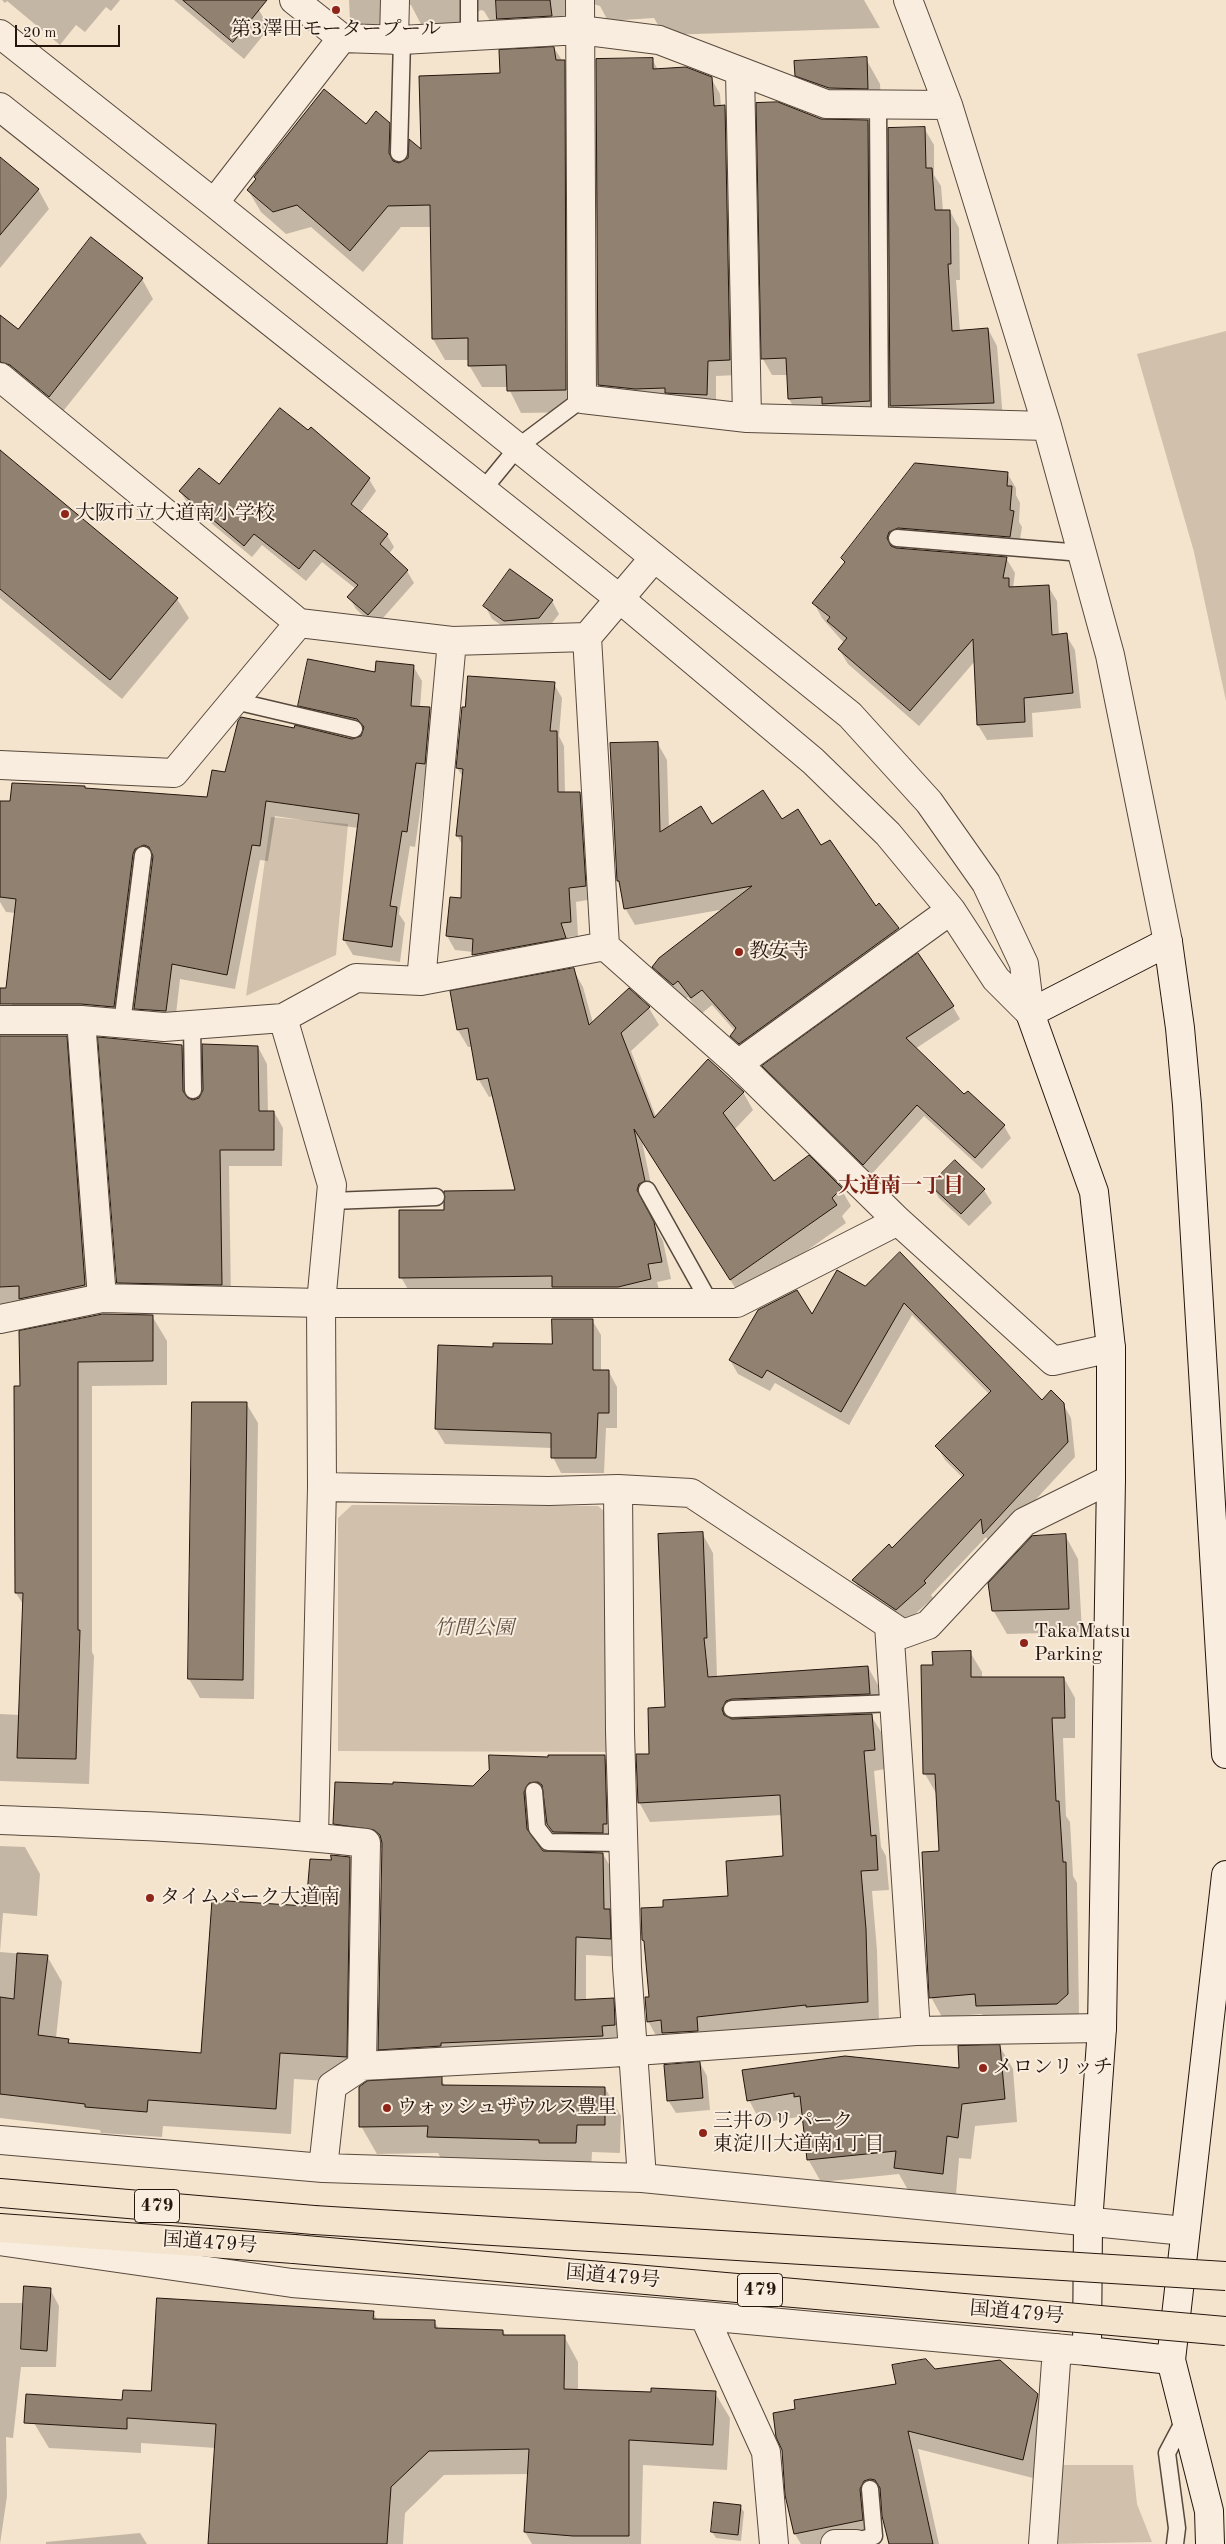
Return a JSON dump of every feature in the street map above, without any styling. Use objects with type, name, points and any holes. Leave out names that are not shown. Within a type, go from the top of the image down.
[{"type":"highway","name":"国道479号","points":[[0,2192],[314,2220],[1226,2276]]},
{"type":"highway","name":"国道479号","points":[[0,2228],[294,2250],[1226,2331]]},
{"type":"street","points":[[294,0],[342,38],[398,40],[580,30],[659,40],[826,104],[948,105]]},
{"type":"street","points":[[395,0],[398,40]]},
{"type":"street","points":[[580,0],[582,399],[747,418],[1047,426]]},
{"type":"street","points":[[908,0],[948,105],[1047,426],[1110,655],[1168,942],[1180,1028],[1187,1105],[1226,1754]]},
{"type":"street","points":[[0,34],[214,203],[850,715],[929,802],[986,882],[1024,964],[1030,1013],[1094,1192],[1111,1348],[1111,1479],[1102,2028],[1088,2222],[1087,2351]]},
{"type":"street","points":[[214,203],[342,38]]},
{"type":"street","points":[[740,72],[747,418]]},
{"type":"street","points":[[0,107],[620,599],[813,761],[888,834],[951,910],[996,979],[1030,1013]]},
{"type":"street","points":[[0,377],[299,623],[452,641],[587,637]]},
{"type":"street","points":[[654,558],[587,637],[605,946],[738,1064],[898,1221],[1052,1361],[1111,1348]]},
{"type":"street","points":[[0,764],[174,773],[299,623]]},
{"type":"street","points":[[421,981],[452,641]]},
{"type":"street","points":[[738,1064],[951,910]]},
{"type":"street","points":[[1030,1013],[1168,942]]},
{"type":"street","points":[[0,1020],[81,1020],[164,1027],[283,1018],[356,978],[421,981],[605,946]]},
{"type":"street","points":[[283,1018],[332,1185],[322,1303],[322,1487],[314,1837]]},
{"type":"street","points":[[81,1020],[102,1298]]},
{"type":"street","points":[[0,1320],[102,1298],[322,1303],[737,1303],[898,1221]]},
{"type":"street","points":[[322,1487],[549,1491],[618,1489],[691,1493],[903,1634],[928,1625],[1024,1522],[1111,1479]]},
{"type":"street","points":[[618,1489],[620,1732],[627,1967],[642,2178]]},
{"type":"street","points":[[889,1624],[916,2031]]},
{"type":"street","points":[[0,1820],[142,1825],[314,1837],[366,1843],[362,2066]]},
{"type":"street","points":[[1210,2544],[1209,2511],[1171,2360],[1226,1875]]},
{"type":"street","points":[[323,2168],[332,2086],[362,2066],[633,2051],[916,2031],[1102,2028]]},
{"type":"street","points":[[0,2140],[323,2168],[642,2178],[1185,2231]]},
{"type":"street","points":[[0,2241],[292,2283],[704,2316],[1171,2360]]},
{"type":"street","points":[[704,2316],[766,2452],[774,2544]]},
{"type":"street","points":[[1043,2544],[1057,2348]]},
{"type":"lane","points":[[470,0],[470,36]]},
{"type":"lane","points":[[398,40],[399,153]]},
{"type":"lane","points":[[878,104],[880,422]]},
{"type":"lane","points":[[482,491],[518,447],[582,399]]},
{"type":"lane","points":[[897,538],[1082,553]]},
{"type":"lane","points":[[235,701],[354,728]]},
{"type":"lane","points":[[122,1024],[143,855]]},
{"type":"lane","points":[[192,1025],[193,1090]]},
{"type":"lane","points":[[647,1190],[710,1303]]},
{"type":"lane","points":[[331,1201],[436,1197]]},
{"type":"lane","points":[[732,1709],[895,1704]]},
{"type":"lane","points":[[534,1791],[537,1828],[548,1842],[623,1842]]},
{"type":"lane","points":[[1175,2544],[1177,2528],[1167,2453],[1186,2417]]},
{"type":"lane","points":[[848,2543],[874,2536],[870,2489]]},
{"type":"green space","points":[[1226,331],[1226,701],[1194,552],[1137,354]]},
{"type":"green space","points":[[271,817],[348,824],[336,955],[246,996]]},
{"type":"green space","name":"竹間公園","points":[[352,1505],[598,1506],[611,1517],[610,1752],[338,1751],[338,1518]]},
{"type":"green space","points":[[1057,2465],[1133,2465],[1137,2504],[1152,2542],[1053,2544]]},
{"type":"building","points":[[183,0],[267,0],[233,42]]},
{"type":"building","points":[[496,0],[550,0],[552,16],[497,19]]},
{"type":"building","points":[[554,47],[556,60],[565,60],[566,390],[507,391],[506,365],[468,366],[468,338],[432,339],[430,205],[388,206],[350,251],[297,205],[273,212],[247,190],[256,179],[254,177],[324,89],[366,124],[376,111],[390,123],[389,153],[393,161],[399,163],[408,158],[409,139],[421,149],[419,76],[500,73],[499,50]]},
{"type":"building","points":[[867,57],[868,89],[829,88],[795,76],[794,61]]},
{"type":"building","points":[[653,58],[653,69],[686,67],[712,77],[714,106],[725,105],[730,360],[708,361],[707,395],[665,393],[665,388],[635,389],[598,385],[596,59]]},
{"type":"building","points":[[778,102],[821,119],[868,120],[870,401],[822,404],[822,397],[788,399],[786,358],[761,359],[756,103]]},
{"type":"building","points":[[925,127],[926,168],[932,168],[935,210],[950,210],[951,264],[948,264],[952,331],[988,328],[994,403],[890,406],[888,128]]},
{"type":"building","points":[[0,157],[39,189],[0,235]]},
{"type":"building","points":[[91,237],[143,278],[49,397],[10,365],[0,362],[0,315],[18,329]]},
{"type":"building","points":[[280,408],[308,430],[311,427],[370,478],[351,504],[388,534],[380,544],[408,570],[368,615],[347,597],[358,585],[314,550],[299,569],[254,534],[244,546],[179,491],[199,468],[219,484]]},
{"type":"building","points":[[0,450],[178,598],[110,680],[0,589]]},
{"type":"building","points":[[915,463],[1008,472],[1007,486],[1012,486],[1010,510],[1014,511],[1010,537],[898,528],[889,532],[887,538],[891,546],[896,548],[1007,557],[1003,578],[1009,578],[1009,587],[1049,585],[1052,635],[1067,633],[1073,693],[1024,698],[1025,722],[977,725],[973,639],[910,711],[838,649],[847,638],[827,621],[830,617],[812,603],[845,562],[841,558]]},
{"type":"building","points":[[510,569],[553,600],[539,618],[504,621],[483,606]]},
{"type":"building","points":[[308,659],[375,672],[376,661],[414,665],[411,706],[430,707],[425,764],[416,763],[407,832],[402,831],[390,906],[397,907],[392,947],[343,940],[359,814],[266,801],[260,846],[252,845],[227,975],[172,964],[166,1011],[134,1009],[153,856],[149,847],[144,845],[135,849],[133,854],[114,1007],[81,1004],[0,1004],[0,988],[6,988],[16,899],[0,897],[0,801],[10,801],[12,783],[85,786],[85,788],[207,797],[212,770],[225,772],[238,721],[241,717],[294,728],[295,725],[352,739],[361,736],[364,727],[357,719],[298,706]]},
{"type":"building","points":[[468,676],[555,682],[550,731],[557,731],[558,792],[580,792],[586,886],[569,888],[571,922],[561,923],[566,938],[472,955],[473,939],[446,936],[450,897],[461,898],[462,836],[456,836],[463,769],[456,768],[462,707],[465,707]]},
{"type":"building","points":[[658,742],[660,832],[701,806],[712,824],[763,790],[782,819],[798,809],[821,845],[830,840],[876,906],[879,903],[899,928],[739,1044],[730,1036],[736,1028],[702,990],[691,998],[678,981],[673,985],[652,967],[659,958],[752,886],[624,909],[619,881],[617,881],[610,743]]},
{"type":"building","points":[[918,953],[954,1006],[906,1038],[964,1094],[968,1091],[1005,1125],[975,1158],[917,1105],[863,1165],[762,1066]]},
{"type":"building","points":[[574,968],[589,1025],[629,988],[650,1007],[621,1033],[654,1118],[708,1059],[744,1092],[723,1113],[774,1181],[809,1155],[842,1188],[832,1198],[837,1205],[730,1280],[634,1129],[645,1181],[639,1184],[637,1190],[654,1222],[662,1262],[648,1264],[651,1279],[618,1287],[552,1287],[552,1276],[399,1278],[399,1210],[444,1210],[444,1191],[515,1190],[488,1078],[477,1080],[468,1028],[457,1030],[450,991]]},
{"type":"building","points":[[0,1036],[67,1036],[85,1285],[19,1299],[19,1286],[0,1287]]},
{"type":"building","points":[[98,1037],[182,1045],[183,1091],[188,1098],[193,1100],[199,1098],[203,1090],[202,1044],[258,1046],[259,1111],[274,1111],[274,1150],[220,1150],[222,1285],[117,1283]]},
{"type":"building","points":[[955,1160],[985,1189],[961,1214],[930,1185]]},
{"type":"building","points":[[900,1252],[1042,1400],[1051,1390],[1064,1403],[1068,1442],[983,1534],[981,1519],[924,1581],[926,1583],[896,1610],[852,1580],[889,1544],[892,1548],[964,1475],[935,1446],[991,1391],[904,1303],[841,1412],[767,1370],[762,1378],[729,1360],[758,1310],[797,1290],[812,1314],[837,1270],[865,1286]]},
{"type":"building","points":[[103,1314],[153,1315],[153,1361],[78,1362],[78,1630],[80,1630],[76,1759],[17,1758],[23,1593],[15,1593],[14,1386],[20,1386],[19,1331]]},
{"type":"building","points":[[552,1319],[593,1319],[593,1370],[609,1370],[609,1413],[598,1413],[596,1458],[551,1458],[551,1433],[435,1429],[438,1345],[493,1347],[493,1343],[552,1344]]},
{"type":"building","points":[[192,1402],[247,1402],[243,1680],[188,1679]]},
{"type":"building","points":[[703,1532],[707,1638],[704,1638],[708,1677],[868,1666],[870,1694],[732,1699],[726,1701],[722,1709],[724,1715],[732,1719],[872,1714],[875,1750],[864,1751],[871,1836],[876,1835],[878,1870],[861,1871],[866,1929],[868,2002],[806,2007],[806,2005],[697,2017],[698,2031],[662,2033],[661,2020],[647,2022],[645,1997],[649,1997],[644,1941],[642,1940],[641,1908],[663,1907],[663,1900],[728,1896],[726,1861],[783,1856],[780,1795],[638,1803],[636,1754],[649,1754],[648,1708],[665,1707],[658,1534]]},
{"type":"building","points":[[1066,1534],[1069,1609],[992,1611],[988,1583],[1032,1536]]},
{"type":"building","points":[[971,1651],[971,1677],[1064,1677],[1065,1718],[1052,1718],[1056,1801],[1059,1801],[1063,1862],[1066,1862],[1068,1994],[1057,2004],[976,2006],[975,1994],[929,1998],[922,1852],[939,1851],[935,1774],[923,1774],[921,1665],[933,1665],[932,1652]]},
{"type":"building","points":[[489,1755],[548,1757],[548,1755],[605,1755],[607,1824],[603,1824],[603,1833],[553,1832],[547,1824],[542,1785],[538,1782],[529,1783],[524,1792],[527,1829],[543,1851],[603,1853],[604,1909],[610,1909],[611,1939],[576,1937],[575,2000],[614,1998],[615,2025],[602,2026],[603,2036],[441,2043],[441,2046],[378,2050],[382,1843],[380,1835],[374,1830],[333,1824],[335,1782],[393,1784],[393,1782],[473,1786],[489,1770]]},
{"type":"building","points":[[331,1855],[350,1857],[347,2057],[280,2053],[276,2109],[148,2100],[147,2112],[85,2107],[85,2104],[0,2094],[0,1997],[14,1999],[17,1953],[48,1955],[38,2035],[69,2039],[68,2043],[201,2053],[212,1900],[306,1906],[310,1859],[331,1860]]},
{"type":"building","points":[[1000,2045],[1005,2099],[962,2104],[958,2138],[947,2136],[943,2174],[894,2168],[896,2151],[807,2160],[800,2096],[794,2097],[794,2093],[747,2101],[742,2070],[845,2056],[959,2068],[958,2046]]},
{"type":"building","points":[[700,2062],[703,2098],[667,2101],[664,2065]]},
{"type":"building","points":[[442,2077],[442,2085],[605,2087],[605,2125],[577,2125],[576,2143],[539,2143],[539,2140],[427,2137],[428,2126],[359,2127],[359,2087],[367,2081]]},
{"type":"building","points":[[24,2286],[51,2288],[47,2351],[21,2349]]},
{"type":"building","points":[[157,2298],[374,2311],[373,2319],[435,2320],[435,2328],[503,2330],[503,2335],[565,2335],[564,2389],[651,2392],[651,2388],[716,2391],[713,2445],[629,2440],[629,2536],[573,2536],[524,2532],[529,2449],[429,2451],[391,2487],[387,2544],[208,2544],[216,2424],[127,2418],[127,2429],[24,2423],[26,2394],[122,2400],[123,2390],[151,2391]]},
{"type":"building","points":[[926,2359],[935,2369],[1000,2360],[1038,2394],[1023,2460],[908,2431],[933,2544],[889,2544],[882,2516],[880,2488],[875,2480],[870,2479],[864,2481],[860,2489],[863,2520],[794,2534],[785,2495],[782,2450],[776,2437],[773,2413],[795,2409],[794,2400],[896,2384],[892,2365]]},
{"type":"building","points":[[714,2502],[741,2505],[738,2535],[711,2532]]},
{"type":"place","name":"第3澤田モータープール","points":[[336,10]]},
{"type":"place","name":"大阪市立大道南小学校","points":[[65,514]]},
{"type":"place","name":"教安寺","points":[[739,952]]},
{"type":"place","name":"TakaMatsu Parking","points":[[1024,1643]]},
{"type":"place","name":"タイムパーク大道南","points":[[150,1898]]},
{"type":"place","name":"メロンリッチ","points":[[983,2068]]},
{"type":"place","name":"ウォッシュザウルス豊里","points":[[387,2108]]},
{"type":"place","name":"三井のリパーク 東淀川大道南1丁目","points":[[703,2133]]},
{"type":"district","name":"大道南一丁目","points":[[901,1186]]}]
